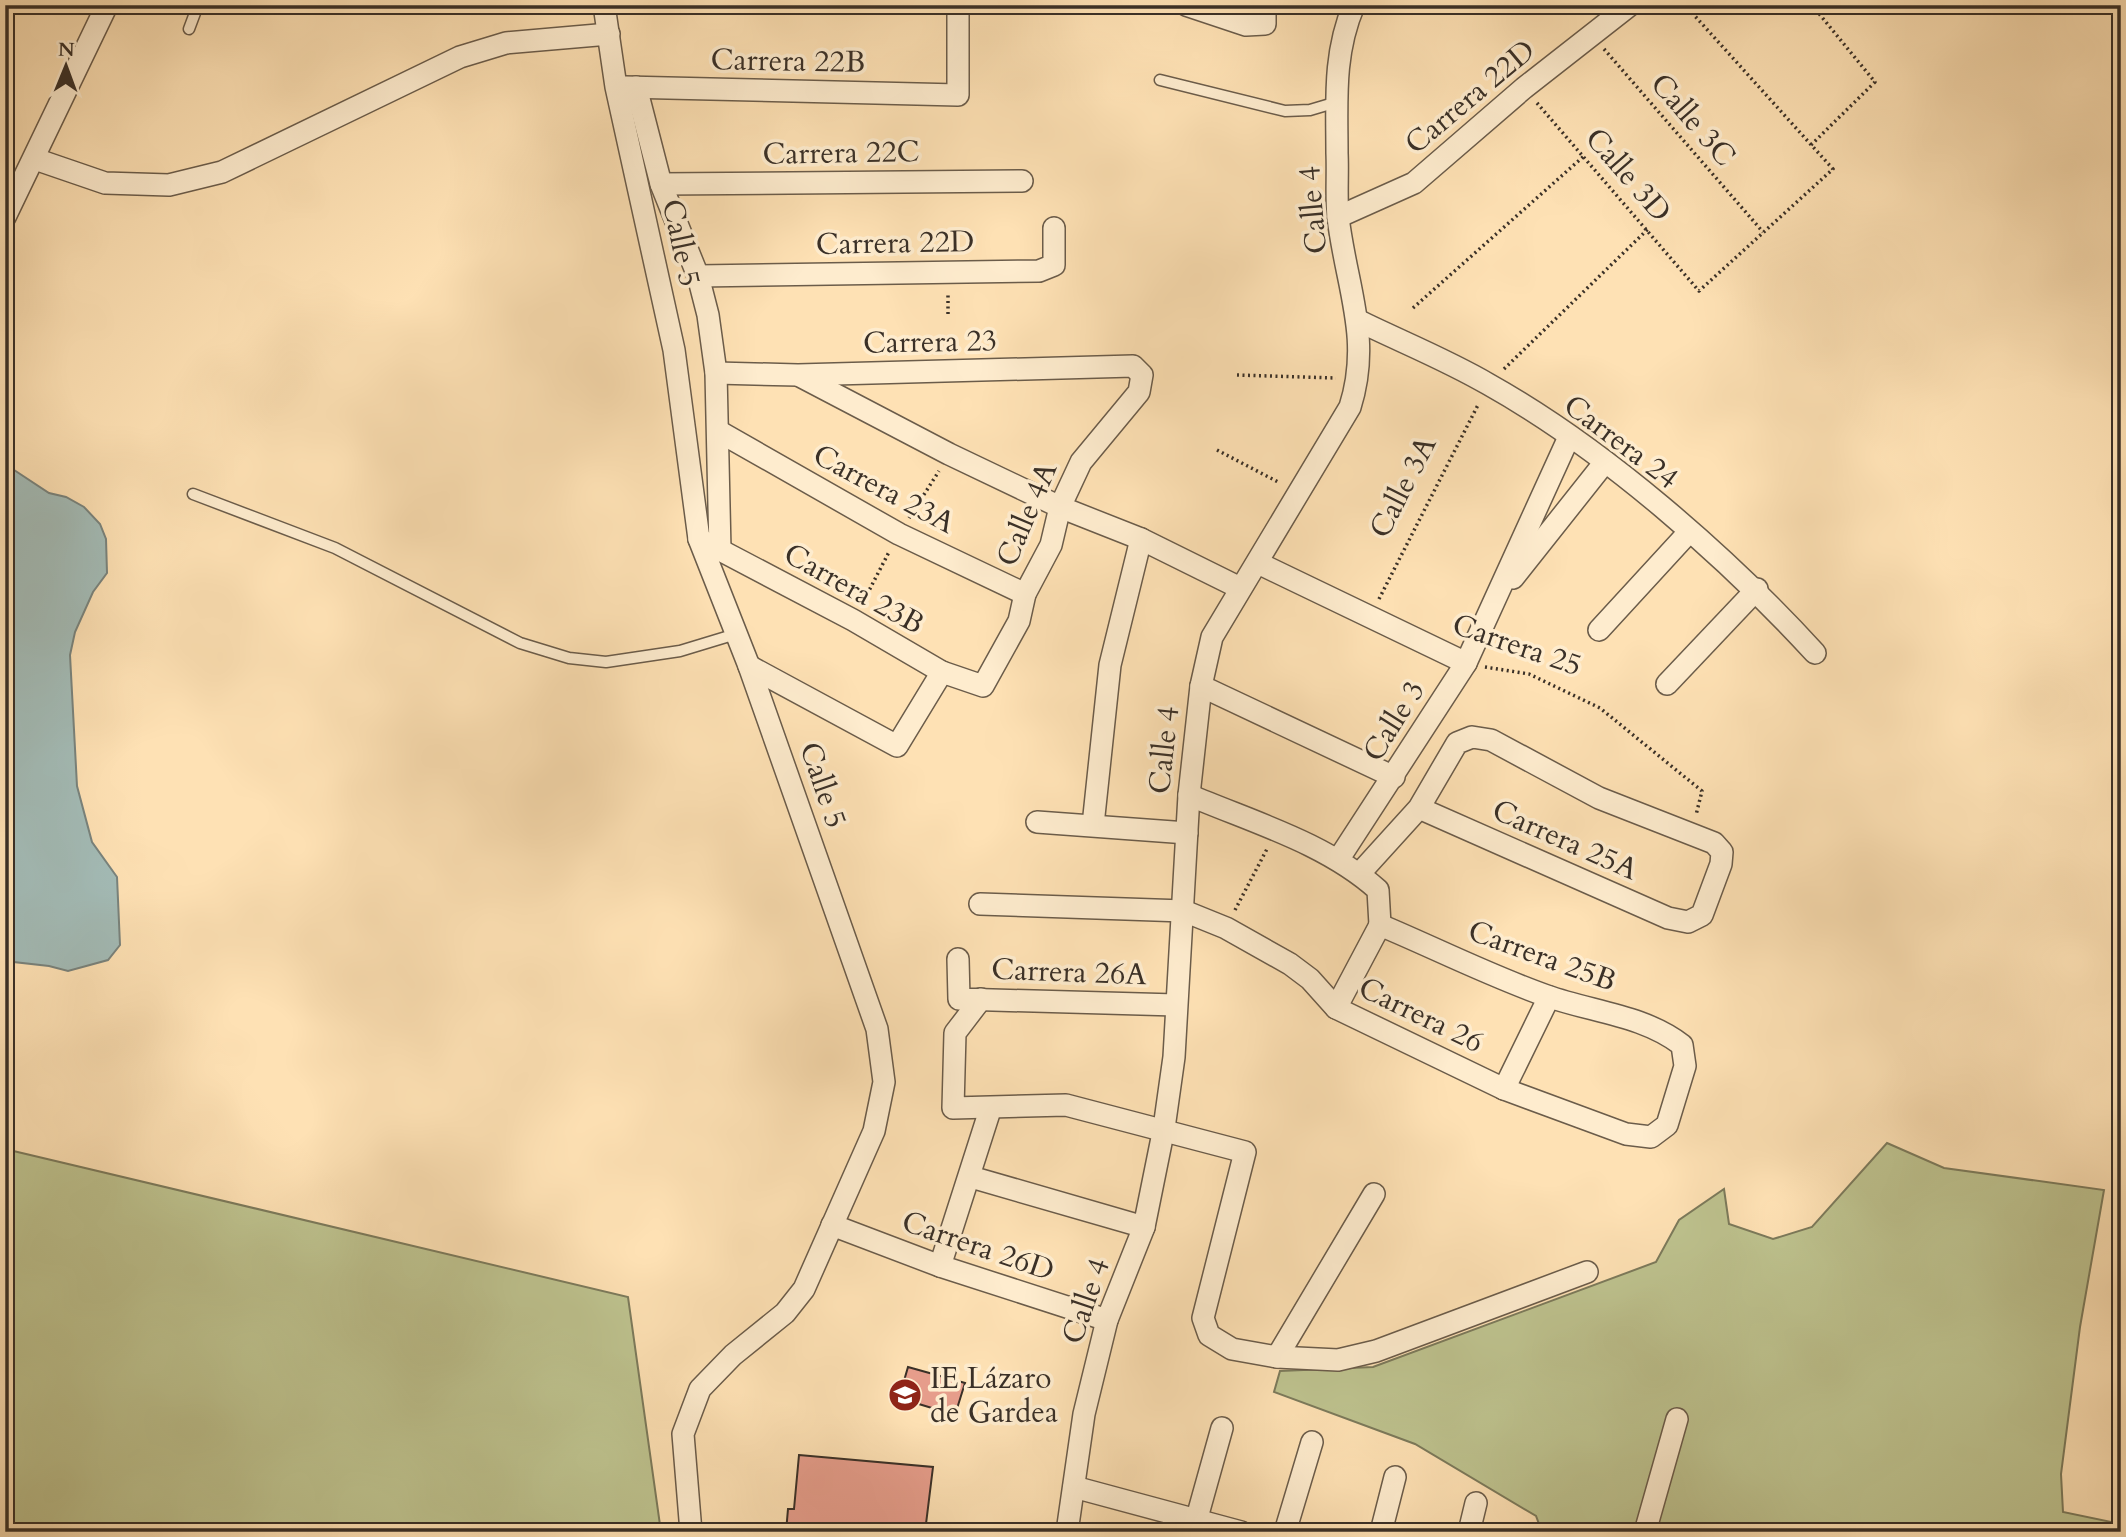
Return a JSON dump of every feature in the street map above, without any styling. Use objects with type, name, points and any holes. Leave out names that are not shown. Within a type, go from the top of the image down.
[{"type":"street","points":[[5,217],[107,5]]},
{"type":"street","name":"Calle 5","points":[[604,5],[609,34],[626,87],[674,350],[699,539],[749,666],[877,1029],[884,1082],[874,1131],[804,1289],[785,1312],[733,1355],[700,1389],[683,1434],[691,1532]]},
{"type":"street","name":"Carrera 22B","points":[[626,87],[958,95],[958,5]]},
{"type":"street","points":[[1186,5],[1246,25],[1265,15]]},
{"type":"street","name":"Calle 4","points":[[1067,1532],[1084,1414],[1107,1320],[1144,1227],[1164,1128],[1174,1057],[1189,795],[1201,686],[1212,637],[1350,407],[1359,378],[1359,321],[1338,217],[1339,46],[1354,5]]},
{"type":"street","name":"Carrera 22D","points":[[1338,217],[1414,183],[1524,88],[1630,5]]},
{"type":"street","points":[[35,159],[106,183],[169,184],[222,172],[460,57],[506,43],[609,34]]},
{"type":"street","points":[[626,87],[698,276],[708,316],[716,373],[720,550]]},
{"type":"street","name":"Carrera 22C","points":[[661,184],[1022,181]]},
{"type":"street","name":"Carrera 22D","points":[[698,276],[1039,271],[1054,265],[1054,228]]},
{"type":"street","name":"Carrera 24","points":[[1359,321],[1489,384],[1605,462],[1757,589],[1815,653]]},
{"type":"street","name":"Carrera 23","points":[[716,373],[798,375],[1133,366],[1142,375]]},
{"type":"street","points":[[798,375],[949,454],[1060,506],[1141,539],[1240,589]]},
{"type":"street","name":"Calle 4A","points":[[984,686],[1019,621],[1025,594],[1051,545],[1060,506],[1081,462],[1139,392],[1142,375]]},
{"type":"street","name":"Carrera 23A","points":[[718,431],[899,534],[1025,594]]},
{"type":"street","name":"Calle 3","points":[[1338,860],[1466,663],[1569,437]]},
{"type":"street","name":"Calle 3","points":[[1490,607],[1605,462]]},
{"type":"street","points":[[1599,630],[1689,532]]},
{"type":"street","name":"Carrera 23B","points":[[699,539],[853,620],[942,673],[984,686]]},
{"type":"street","points":[[1093,825],[1110,665],[1141,539]]},
{"type":"street","name":"Carrera 25","points":[[1258,563],[1466,663]]},
{"type":"street","points":[[1667,684],[1757,589]]},
{"type":"street","points":[[749,666],[897,746],[942,673]]},
{"type":"street","points":[[1201,686],[1394,777]]},
{"type":"street","name":"Carrera 25A","points":[[1472,737],[1491,740],[1599,798],[1714,843],[1722,852],[1721,864],[1702,915],[1689,922],[1668,918],[1419,808],[1458,743],[1472,737]]},
{"type":"street","points":[[1189,795],[1338,860],[1360,873],[1378,890],[1380,925],[1336,1008]]},
{"type":"street","points":[[1360,873],[1419,808]]},
{"type":"street","points":[[1037,822],[1187,833]]},
{"type":"street","points":[[980,904],[1184,911]]},
{"type":"street","name":"Carrera 26","points":[[1184,911],[1226,928],[1290,964],[1310,979],[1336,1008],[1504,1089],[1626,1134],[1651,1137]]},
{"type":"street","name":"Carrera 25B","points":[[1380,925],[1549,997],[1593,1007],[1666,1033],[1682,1045],[1685,1066],[1667,1125],[1651,1137]]},
{"type":"street","name":"Carrera 26A","points":[[958,959],[959,999],[1176,1005]]},
{"type":"street","points":[[1504,1089],[1549,997]]},
{"type":"street","points":[[981,999],[956,1033],[953,1108],[990,1110],[1066,1105],[1164,1128],[1245,1152],[1203,1318],[1209,1335],[1232,1349],[1277,1356],[1338,1360],[1376,1352],[1587,1272]]},
{"type":"street","points":[[940,1266],[971,1177],[990,1110]]},
{"type":"street","points":[[971,1177],[1144,1227]]},
{"type":"street","points":[[1277,1356],[1374,1194]]},
{"type":"street","name":"Carrera 26D","points":[[832,1225],[940,1266],[1107,1320]]},
{"type":"street","points":[[1645,1532],[1677,1419]]},
{"type":"street","points":[[1194,1526],[1222,1428]]},
{"type":"street","points":[[1285,1532],[1312,1442]]},
{"type":"street","points":[[1381,1532],[1395,1477]]},
{"type":"street","points":[[1074,1487],[1194,1526],[1241,1532]]},
{"type":"street","points":[[1469,1532],[1476,1503]]},
{"type":"lane","points":[[189,29],[198,5]]},
{"type":"lane","points":[[1160,80],[1285,111],[1310,110],[1337,102]]},
{"type":"lane","points":[[193,494],[335,548],[520,643],[569,658],[606,662],[680,651],[736,634]]},
{"type":"path","points":[[1685,5],[1833,169],[1763,232]]},
{"type":"path","points":[[1811,145],[1875,82],[1812,5]]},
{"type":"path","name":"Calle 3C","points":[[1591,35],[1763,232]]},
{"type":"path","name":"Calle 3D","points":[[1524,88],[1699,291],[1763,232]]},
{"type":"path","points":[[1413,308],[1585,156]]},
{"type":"path","name":"Calle 3A","points":[[1370,617],[1489,384],[1648,229]]},
{"type":"path","points":[[1237,374],[1359,378]]},
{"type":"path","points":[[1217,450],[1300,493]]},
{"type":"path","name":"Carrera 25","points":[[1466,663],[1529,674],[1600,708],[1702,791]]},
{"type":"path","points":[[1226,928],[1276,832]]},
{"type":"green space","points":[[1887,1143],[1944,1168],[2104,1190],[2080,1327],[2061,1474],[2063,1512],[2121,1524],[2121,1532],[1542,1532],[1536,1516],[1415,1444],[1274,1392],[1280,1371],[1373,1367],[1656,1262],[1679,1220],[1724,1189],[1729,1224],[1773,1239],[1812,1227]]},
{"type":"green space","points":[[5,1149],[628,1297],[661,1532],[5,1532]]},
{"type":"water","points":[[5,464],[49,493],[66,497],[84,507],[100,524],[106,539],[107,573],[93,592],[75,632],[70,655],[77,786],[92,842],[117,877],[120,945],[108,960],[68,971],[5,961]]},
{"type":"building","points":[[908,1367],[965,1383],[955,1415],[899,1398]]},
{"type":"building","points":[[799,1455],[933,1467],[925,1532],[786,1532],[788,1509],[794,1509]]},
{"type":"place","name":"IE Lázaro de Gardea","points":[[905,1395]]}]
